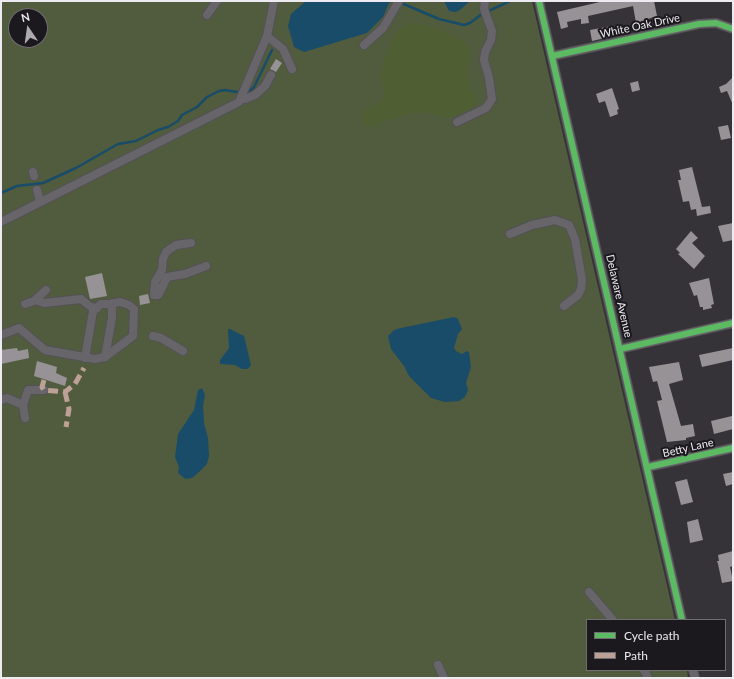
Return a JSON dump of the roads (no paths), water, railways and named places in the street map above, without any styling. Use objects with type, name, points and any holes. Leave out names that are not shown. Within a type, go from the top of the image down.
[{"type":"street","points":[[207,15],[217,1]]},
{"type":"street","points":[[1,222],[239,102],[242,97],[244,87],[267,36],[274,1]]},
{"type":"street","name":"Delaware Avenue","points":[[539,1],[648,467],[682,619]]},
{"type":"street","points":[[364,45],[383,28],[398,4]]},
{"type":"street","points":[[457,122],[491,104],[492,93],[484,60],[485,52],[491,40],[492,31],[484,5]]},
{"type":"street","name":"White Oak Drive","points":[[552,56],[699,24],[716,23],[733,29]]},
{"type":"street","points":[[267,36],[283,49],[292,69]]},
{"type":"street","points":[[242,97],[245,99],[255,95],[264,86],[271,75]]},
{"type":"street","points":[[37,190],[40,202]]},
{"type":"street","points":[[510,234],[532,225],[555,220],[569,225],[575,238],[582,280],[581,289],[578,295],[564,306]]},
{"type":"street","points":[[164,281],[162,270],[163,259],[169,250],[176,245],[192,243]]},
{"type":"street","points":[[162,270],[155,282],[154,294],[158,295],[167,277],[185,274],[206,266]]},
{"type":"street","points":[[26,304],[36,300],[46,290]]},
{"type":"street","points":[[36,300],[44,302],[81,299],[86,304],[97,308]]},
{"type":"street","points":[[1,335],[19,328],[45,350],[85,358],[95,359],[105,357],[133,336],[134,309],[129,305],[120,302],[101,304],[93,311],[85,358]]},
{"type":"street","points":[[105,357],[112,318],[112,309],[110,304]]},
{"type":"street","points":[[620,348],[733,323]]},
{"type":"street","points":[[153,336],[161,338],[183,351]]},
{"type":"street","points":[[25,418],[23,404],[28,390],[44,390]]},
{"type":"street","points":[[1,400],[7,398],[23,404]]},
{"type":"street","name":"Betty Lane","points":[[648,467],[733,448]]},
{"type":"street","points":[[588,592],[612,619]]},
{"type":"street","points":[[438,665],[444,678]]},
{"type":"water","points":[[306,1],[394,1],[389,3],[383,17],[367,33],[304,52],[294,47],[288,26],[291,14]]},
{"type":"water","points":[[444,1],[470,1],[460,10],[455,12],[449,11]]},
{"type":"water","points":[[454,317],[458,319],[462,329],[458,334],[454,348],[462,354],[467,351],[469,352],[471,367],[466,383],[468,390],[465,397],[459,401],[445,402],[431,398],[409,376],[404,366],[391,349],[388,336],[394,330]]},
{"type":"water","points":[[228,329],[244,336],[251,365],[248,369],[242,369],[235,365],[220,364],[220,360],[229,348]]},
{"type":"water","points":[[202,388],[205,395],[203,406],[204,423],[208,438],[209,456],[207,464],[199,472],[192,478],[186,479],[178,472],[179,467],[175,457],[178,434],[194,410],[198,390]]},
{"type":"waterway","points":[[399,2],[439,19],[464,25],[470,23],[482,14],[510,1]]},
{"type":"waterway","points":[[1,193],[17,186],[43,183],[76,168],[118,144],[136,141],[158,130],[168,127],[178,121],[182,115],[197,107],[207,97],[219,91],[225,90],[248,92],[254,87],[272,50]]}]
